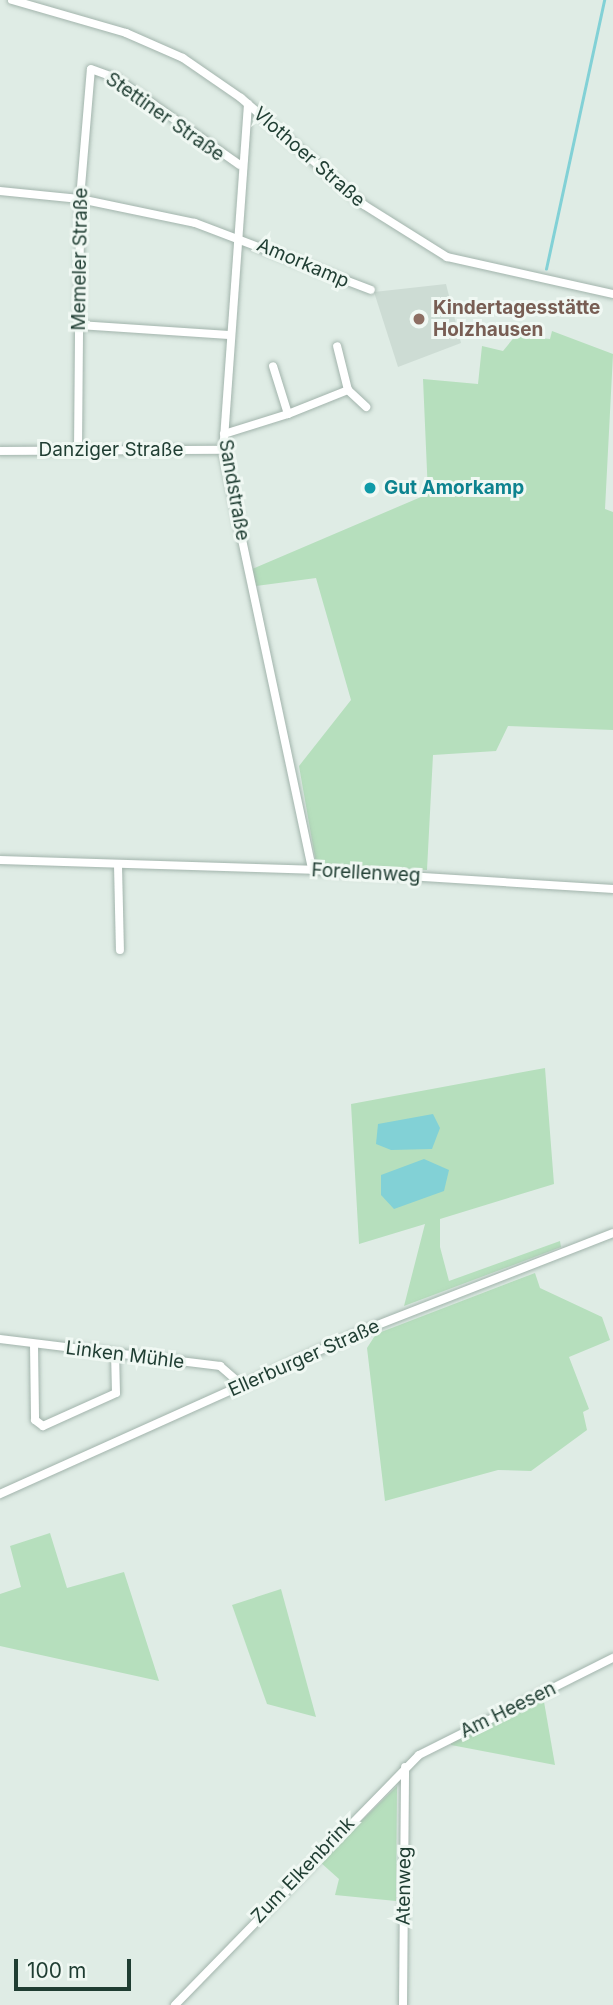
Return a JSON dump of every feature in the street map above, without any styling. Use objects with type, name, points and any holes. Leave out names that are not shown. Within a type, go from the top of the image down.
[{"type":"street","name":"Vlothoer Straße","points":[[12,0],[154,44],[248,104],[364,205],[447,257],[613,294]]},
{"type":"street","name":"Stettiner Straße","points":[[91,69],[116,78],[240,165]]},
{"type":"street","name":"Memeler Straße","points":[[78,450],[80,199],[91,69]]},
{"type":"street","name":"Sandstraße","points":[[248,104],[240,165],[223,450],[312,870]]},
{"type":"street","name":"Amorkamp","points":[[0,191],[80,199],[236,235],[370,290]]},
{"type":"street","points":[[79,325],[229,335]]},
{"type":"street","points":[[337,346],[348,390],[366,407]]},
{"type":"street","points":[[273,366],[288,414]]},
{"type":"street","points":[[223,434],[288,414],[348,390]]},
{"type":"street","name":"Danziger Straße","points":[[0,451],[223,450]]},
{"type":"street","name":"Forellenweg","points":[[0,860],[312,870],[613,889]]},
{"type":"street","points":[[118,864],[120,950]]},
{"type":"street","name":"Ellerburger Straße","points":[[0,1494],[242,1385],[613,1233]]},
{"type":"street","name":"Linken Mühle","points":[[0,1339],[220,1366],[242,1385]]},
{"type":"street","points":[[34,1344],[35,1420],[43,1426],[117,1393],[116,1353]]},
{"type":"street","name":"Am Heesen","points":[[405,1767],[613,1658]]},
{"type":"street","name":"Zum Elkenbrink","points":[[175,2005],[405,1767]]},
{"type":"street","name":"Atenweg","points":[[403,2005],[405,1767]]},
{"type":"shaded area","name":"Kindertagesstätte Holzhausen","points":[[446,284],[461,343],[398,367],[374,292]]},
{"type":"green space","points":[[552,331],[613,354],[605,509],[613,512],[613,730],[508,726],[496,751],[433,755],[427,870],[316,863],[299,766],[351,700],[316,578],[256,586],[252,569],[428,494],[423,379],[478,384],[482,346],[503,351],[516,335],[550,339]]},
{"type":"green space","points":[[545,1068],[554,1184],[440,1219],[440,1247],[449,1281],[560,1241],[561,1247],[404,1306],[425,1224],[359,1244],[351,1104]]},
{"type":"green space","points":[[535,1273],[540,1288],[602,1317],[610,1340],[569,1357],[589,1409],[583,1412],[587,1430],[531,1471],[498,1470],[385,1501],[367,1348],[376,1334]]},
{"type":"green space","points":[[50,1533],[67,1588],[124,1572],[159,1681],[0,1646],[0,1594],[21,1587],[10,1546]]},
{"type":"green space","points":[[281,1589],[316,1717],[267,1704],[232,1605]]},
{"type":"green space","points":[[543,1696],[555,1765],[451,1745],[451,1742]]},
{"type":"green space","points":[[397,1786],[396,1901],[335,1895],[339,1879],[320,1862]]},
{"type":"water","points":[[433,1114],[440,1128],[432,1149],[391,1150],[376,1144],[378,1124]]},
{"type":"water","points":[[424,1159],[449,1170],[444,1191],[394,1209],[381,1195],[381,1175]]},
{"type":"waterway","points":[[546,269],[604,0]]},
{"type":"place","name":"Kindertagesstätte Holzhausen","points":[[419,319]]},
{"type":"place","name":"Gut Amorkamp","points":[[370,488]]}]
